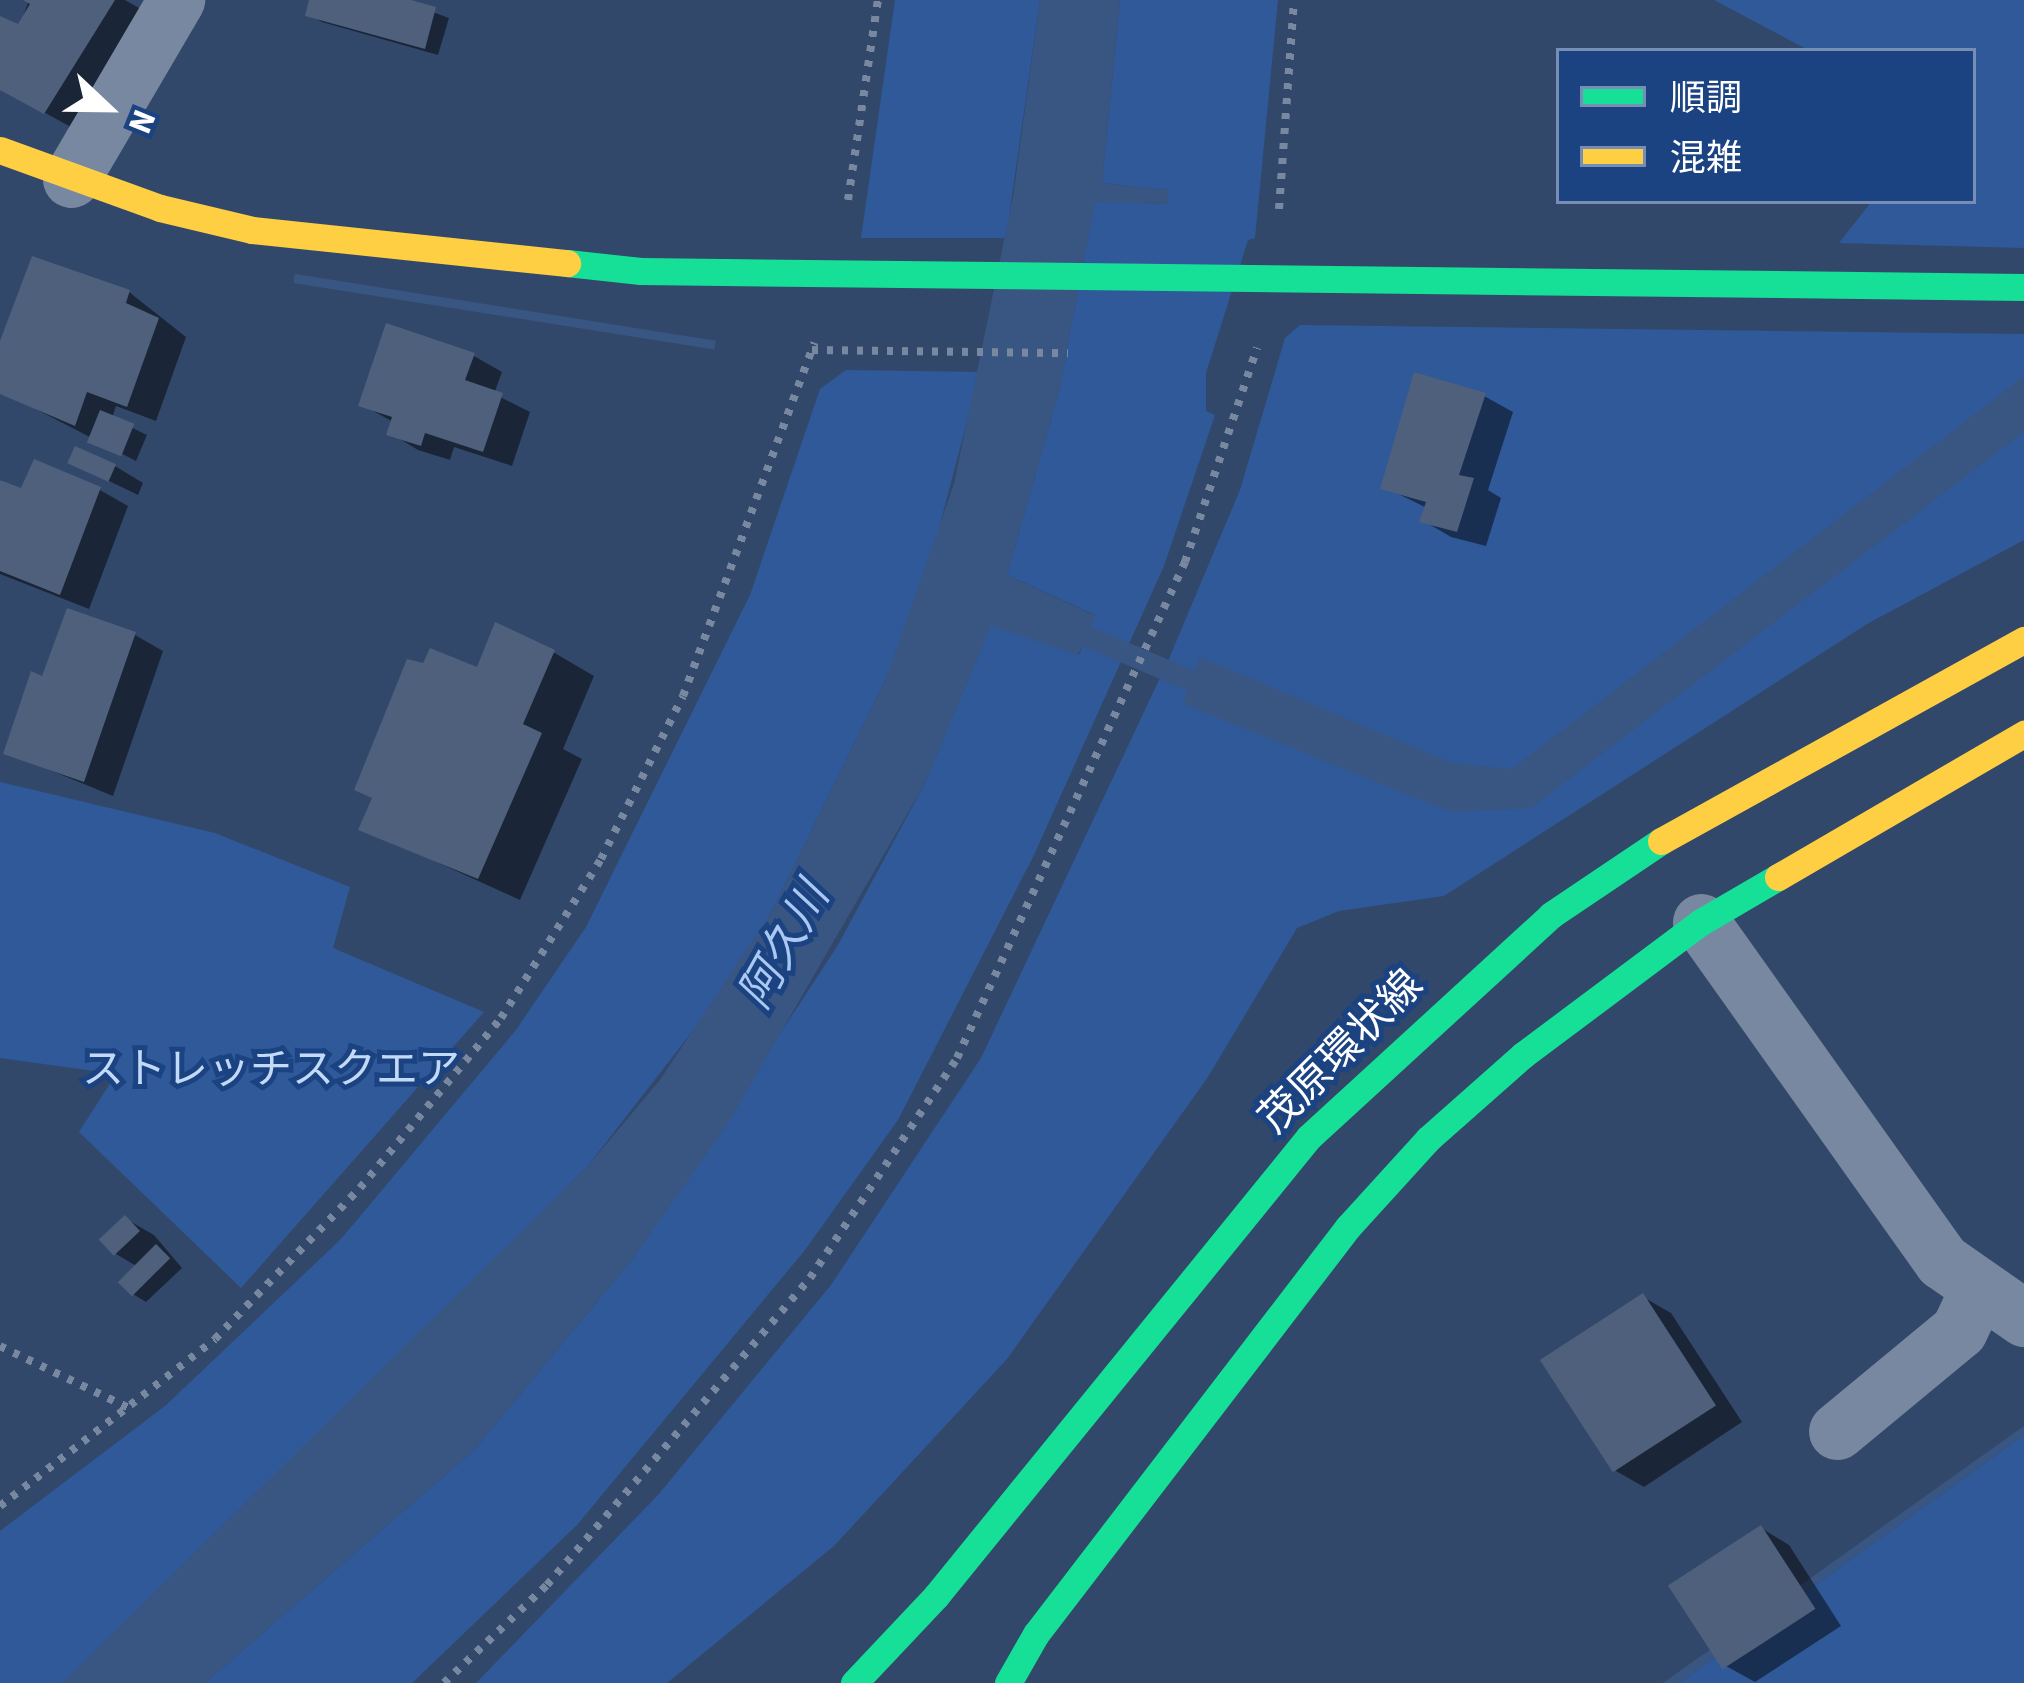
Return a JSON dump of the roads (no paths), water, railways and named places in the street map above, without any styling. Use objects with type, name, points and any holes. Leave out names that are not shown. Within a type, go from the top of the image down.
[{"type":"street","points":[[71,179],[176,0]]},
{"type":"street","points":[[0,150],[71,179],[252,230],[641,271],[2024,287]]},
{"type":"street","name":"茂原環状線","points":[[854,1683],[936,1596],[1309,1137],[1428,1020],[1552,915],[1680,828],[2024,640]]},
{"type":"street","points":[[1008,1683],[1036,1634],[1164,1467],[1412,1156],[1523,1055],[1700,922],[2024,734]]},
{"type":"street","points":[[1700,922],[1942,1262],[2001,1304],[1959,1330],[1837,1431]]},
{"type":"water","name":"阿久川","points":[[1040,0],[1120,0],[1102,183],[1168,190],[1168,204],[1095,202],[1059,391],[1007,575],[1096,616],[1078,655],[991,626],[924,785],[729,1122],[634,1257],[474,1450],[205,1683],[62,1683],[587,1167],[660,1080],[772,911],[885,681],[954,484],[1013,197]]},
{"type":"water","points":[[295,274],[716,341],[714,350],[294,283]]},
{"type":"water","points":[[2024,376],[2024,432],[1531,808],[1451,812],[1183,704],[1200,657],[1452,763],[1512,769]]},
{"type":"water","points":[[2024,1426],[2024,1435],[1679,1683],[1663,1683]]},
{"type":"waterway","points":[[1063,626],[1216,691]]},
{"type":"park label","name":"ストレッチスクエア","points":[[271,1070]]}]
